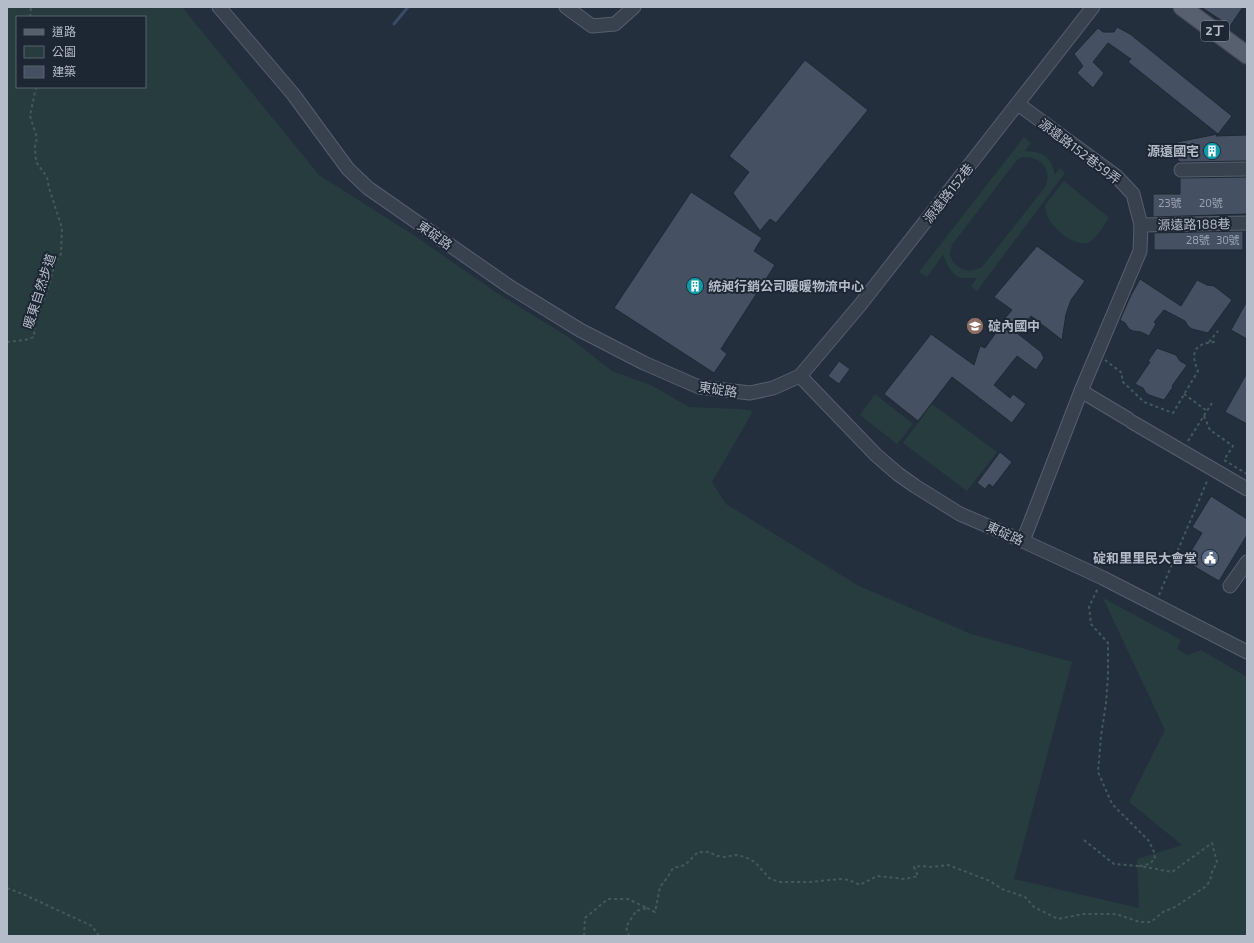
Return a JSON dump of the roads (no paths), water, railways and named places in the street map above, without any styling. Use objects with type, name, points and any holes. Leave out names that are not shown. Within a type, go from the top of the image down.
[{"type":"main road","name":"2丁","points":[[1188,9],[1247,55]]},
{"type":"street","name":"東碇路","points":[[219,7],[293,94],[348,169],[368,188],[510,287],[580,330],[644,363],[699,387],[750,394],[773,388],[800,376],[876,455],[898,474],[960,514],[1103,578],[1247,652]]},
{"type":"street","points":[[566,7],[592,26],[615,24],[634,7]]},
{"type":"street","name":"源遠路152巷","points":[[800,376],[860,305],[1093,7]]},
{"type":"street","name":"源遠路152巷59弄","points":[[1018,104],[1116,176],[1134,194],[1141,225],[1140,250],[1081,391],[1023,541]]},
{"type":"street","points":[[1181,170],[1247,169]]},
{"type":"street","name":"源遠路188巷","points":[[1141,225],[1247,224]]},
{"type":"street","points":[[1081,391],[1247,489]]},
{"type":"street","points":[[1230,586],[1247,562]]},
{"type":"waterway","points":[[394,24],[408,7]]},
{"type":"place","name":"源遠國宅","points":[[1212,151]]},
{"type":"place","name":"統昶行銷公司暖暖物流中心","points":[[695,286]]},
{"type":"place","name":"碇內國中","points":[[975,326]]},
{"type":"place","name":"碇和里里民大會堂","points":[[1210,558]]}]
